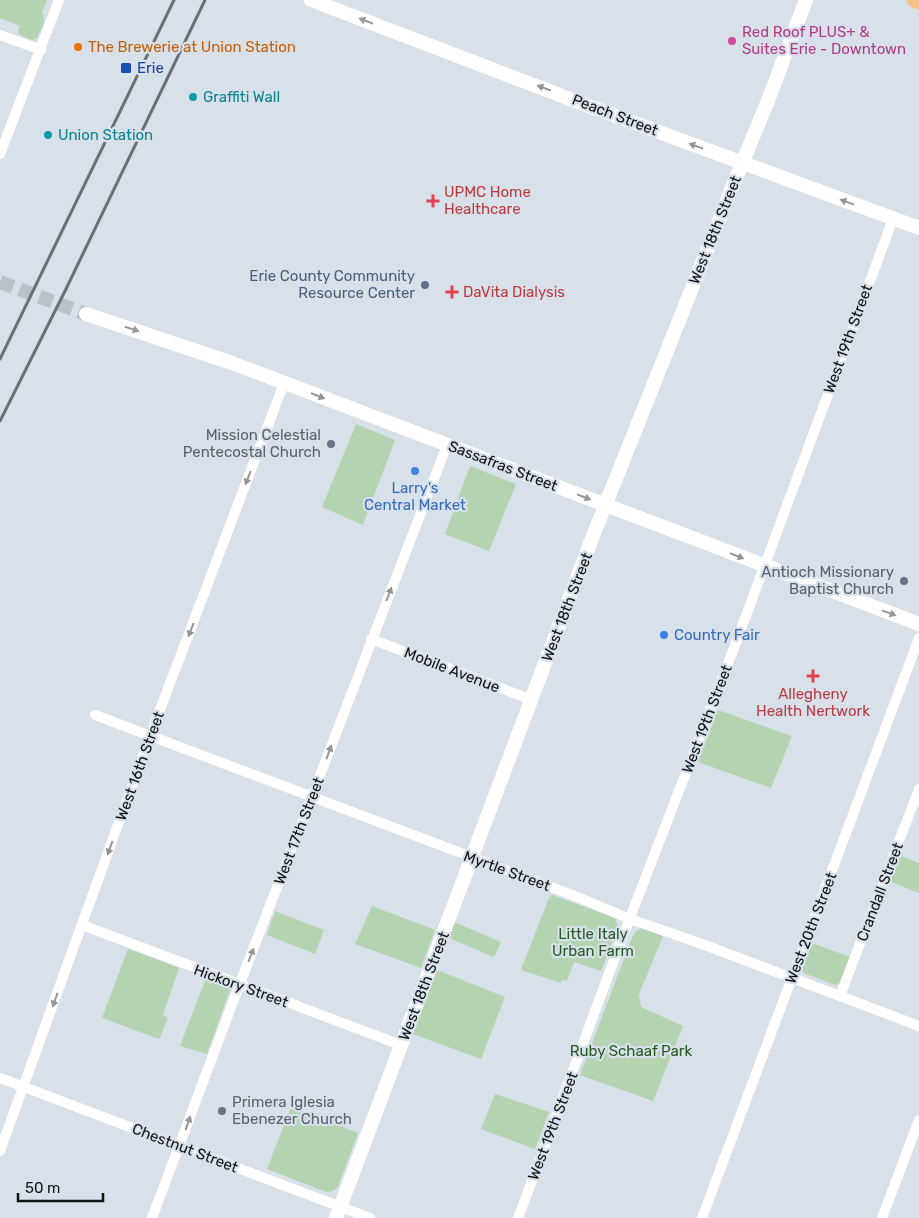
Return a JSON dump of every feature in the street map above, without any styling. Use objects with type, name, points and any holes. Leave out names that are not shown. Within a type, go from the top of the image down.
[{"type":"main road","name":"Peach Street","points":[[311,0],[919,228]]},
{"type":"main road","name":"West 18th Street","points":[[338,1212],[606,505],[767,103],[806,0]]},
{"type":"main road","points":[[914,0],[919,2]]},
{"type":"main road","name":"Sassafras Street","points":[[86,314],[232,363],[764,567],[919,624]]},
{"type":"street","points":[[0,154],[59,0]]},
{"type":"street","points":[[0,35],[40,50]]},
{"type":"street","name":"West 19th Street","points":[[518,1218],[764,567],[893,218]]},
{"type":"street","name":"West 16th Street","points":[[0,1151],[150,736],[284,383]]},
{"type":"street","name":"West 17th Street","points":[[152,1218],[447,445]]},
{"type":"street","name":"West 20th Street","points":[[702,1218],[919,638]]},
{"type":"street","name":"Mobile Avenue","points":[[372,639],[532,700]]},
{"type":"street","name":"Myrtle Street","points":[[95,715],[919,1026]]},
{"type":"street","name":"Crandall Street","points":[[840,996],[919,789]]},
{"type":"street","name":"Hickory Street","points":[[82,925],[239,986],[401,1045]]},
{"type":"street","name":"Chestnut Street","points":[[0,1078],[179,1146],[338,1212],[370,1218]]},
{"type":"street","points":[[882,1218],[919,1120]]},
{"type":"green space","points":[[0,0],[47,0],[42,12],[44,18],[43,25],[37,38],[32,40],[20,35],[18,32],[20,26],[0,18]]},
{"type":"green space","points":[[356,424],[395,440],[363,525],[322,507]]},
{"type":"green space","points":[[470,466],[516,484],[489,551],[445,534]]},
{"type":"green space","points":[[718,710],[792,736],[771,788],[698,762]]},
{"type":"green space","points":[[898,855],[919,863],[919,893],[889,881]]},
{"type":"green space","name":"Little Italy Urban Farm","points":[[552,895],[615,918],[618,927],[601,971],[574,962],[567,981],[562,980],[561,983],[521,970],[549,898]]},
{"type":"green space","points":[[372,906],[435,930],[421,968],[355,944]]},
{"type":"green space","points":[[275,911],[324,930],[315,954],[267,935]]},
{"type":"green space","points":[[454,922],[501,942],[494,957],[449,938]]},
{"type":"green space","name":"Ruby Schaaf Park","points":[[641,928],[663,936],[639,994],[641,1007],[683,1026],[653,1101],[580,1075],[632,938],[635,932]]},
{"type":"green space","points":[[812,943],[850,957],[840,983],[835,985],[802,971]]},
{"type":"green space","points":[[128,949],[179,968],[163,1015],[168,1018],[159,1039],[102,1018]]},
{"type":"green space","points":[[437,970],[505,997],[481,1059],[413,1034]]},
{"type":"green space","points":[[206,978],[231,987],[207,1054],[180,1046]]},
{"type":"green space","points":[[495,1094],[549,1112],[535,1149],[481,1129]]},
{"type":"green space","points":[[291,1107],[358,1133],[338,1187],[333,1191],[326,1192],[267,1169]]},
{"type":"tunnel","points":[[0,282],[86,314]]},
{"type":"railway","points":[[0,359],[174,0]]},
{"type":"railway","points":[[0,421],[66,289],[205,0]]},
{"type":"place","name":"Red Roof PLUS+ & Suites Erie - Downtown","points":[[732,41]]},
{"type":"place","name":"The Brewerie at Union Station","points":[[78,47]]},
{"type":"place","name":"Erie","points":[[126,68]]},
{"type":"place","name":"Graffiti Wall","points":[[193,97]]},
{"type":"place","name":"Union Station","points":[[48,135]]},
{"type":"place","name":"UPMC Home Healthcare","points":[[433,201]]},
{"type":"place","name":"Erie County Community Resource Center","points":[[425,285]]},
{"type":"place","name":"DaVita Dialysis","points":[[452,292]]},
{"type":"place","name":"Mission Celestial Pentecostal Church","points":[[331,444]]},
{"type":"place","name":"Larry's Central Market","points":[[415,471]]},
{"type":"place","name":"Antioch Missionary Baptist Church","points":[[904,581]]},
{"type":"place","name":"Country Fair","points":[[664,635]]},
{"type":"place","name":"Allegheny Health Nertwork","points":[[813,676]]},
{"type":"place","name":"Primera Iglesia Ebenezer Church","points":[[222,1111]]}]
